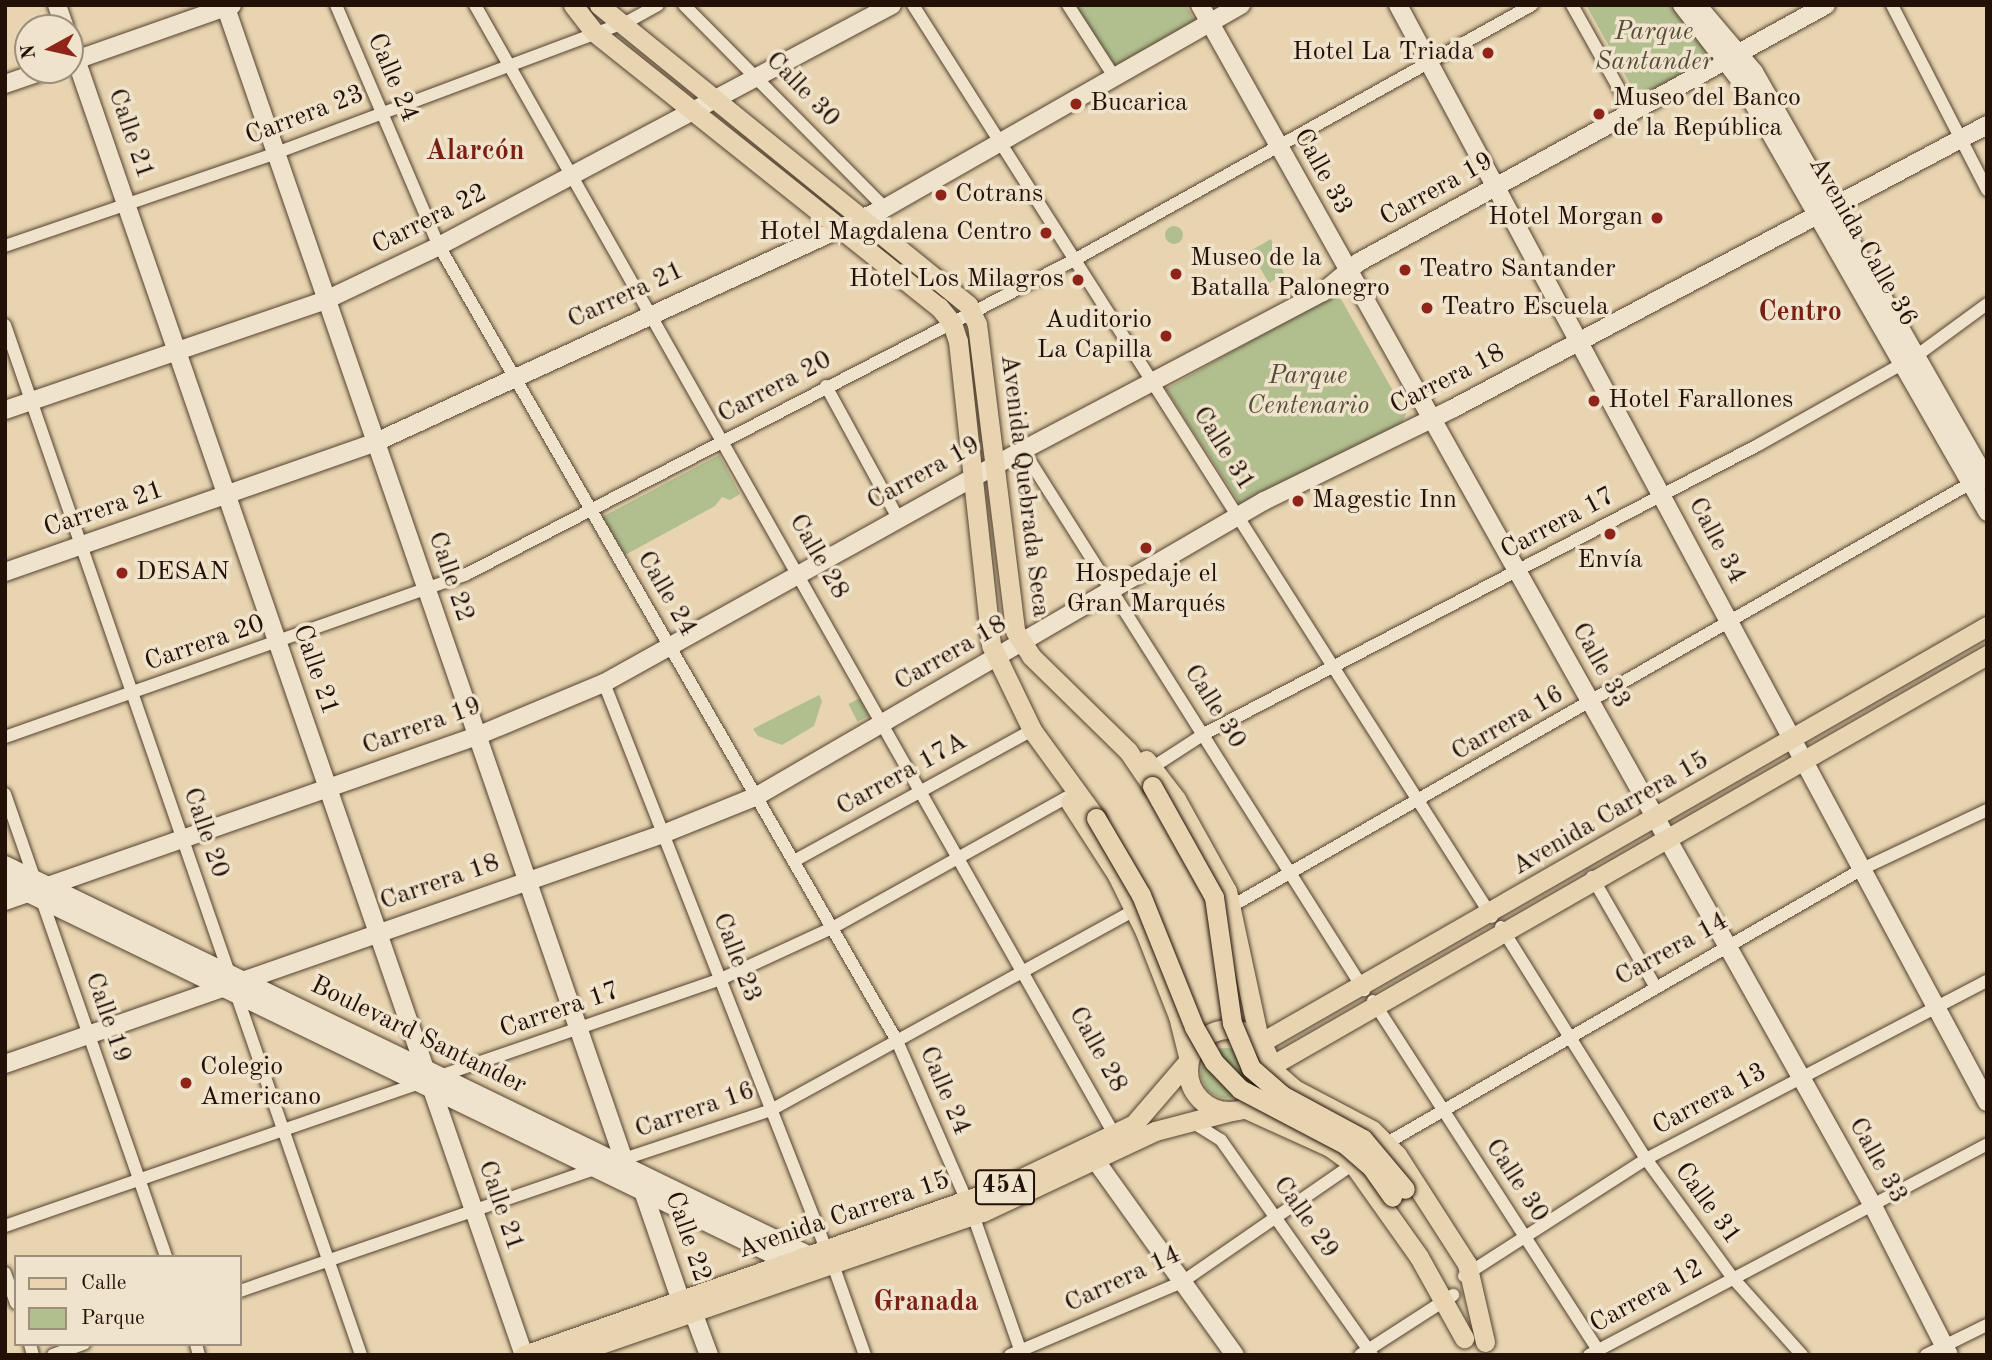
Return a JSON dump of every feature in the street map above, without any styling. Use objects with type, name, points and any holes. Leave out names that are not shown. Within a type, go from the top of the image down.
[{"type":"main road","points":[[573,5],[594,32],[939,307],[952,323]]},
{"type":"main road","points":[[599,5],[973,312]]},
{"type":"main road","name":"Avenida Quebrada Seca","points":[[973,312],[1010,610],[1021,644],[1149,775],[1214,897],[1232,1023],[1251,1068],[1282,1096],[1363,1139],[1399,1193],[1433,1254],[1449,1297]]},
{"type":"main road","name":"Avenida Quebrada Seca","points":[[952,323],[958,341],[988,627],[996,659],[1032,730],[1096,818],[1141,895],[1194,1027],[1214,1062],[1240,1089],[1353,1150],[1399,1193],[1467,1274]]},
{"type":"main road","name":"Avenida Carrera 15","points":[[1269,1066],[1369,996],[1497,923],[1657,819],[1987,626]]},
{"type":"main road","name":"Avenida Carrera 15","points":[[1497,923],[1593,878],[1667,838],[1987,655]]},
{"type":"main road","points":[[1032,730],[1067,797],[1135,910],[1175,1007],[1189,1060],[1191,1085],[1197,1096],[1219,1110],[1238,1109],[1330,1147],[1353,1164],[1449,1297],[1466,1346]]},
{"type":"main road","points":[[1149,775],[1213,860],[1232,906],[1260,1043],[1269,1066],[1294,1088],[1356,1119],[1387,1143],[1445,1224],[1467,1274],[1487,1348]]},
{"type":"main road","name":"Avenida Carrera 15","points":[[1260,1043],[1369,996]]},
{"type":"main road","name":"45A","points":[[1189,1060],[1200,1040],[1220,1029],[1242,1031],[1260,1043]]},
{"type":"main road","name":"Avenida Carrera 15","points":[[970,1208],[1114,1134],[1148,1113],[1189,1060]]},
{"type":"main road","points":[[1238,1109],[1263,1091],[1269,1066]]},
{"type":"main road","name":"Avenida Carrera 15","points":[[524,1355],[552,1350],[687,1306],[970,1208],[1096,1161],[1155,1131],[1238,1109]]},
{"type":"main road","name":"Avenida Carrera 15","points":[[569,1355],[789,1262],[818,1259]]},
{"type":"street","name":"Calle 24","points":[[336,5],[439,246],[897,1041],[970,1208],[1018,1353]]},
{"type":"street","name":"Calle 28","points":[[475,5],[1114,1134]]},
{"type":"street","name":"Carrera 23","points":[[5,246],[276,153],[619,24],[658,5]]},
{"type":"street","name":"Calle 30","points":[[684,5],[885,208]]},
{"type":"street","name":"Carrera 22","points":[[5,410],[326,300],[439,246],[572,177],[892,5]]},
{"type":"street","name":"Calle 31","points":[[913,5],[1646,1159],[1732,1277],[1802,1355]]},
{"type":"street","points":[[1068,5],[1115,78]]},
{"type":"street","name":"Calle 33","points":[[1200,5],[1872,1204],[1947,1350]]},
{"type":"street","name":"Carrera 21","points":[[5,572],[376,442],[650,313],[841,229],[885,208],[1241,5]]},
{"type":"street","name":"Calle 34","points":[[1398,5],[1864,868],[1987,1102]]},
{"type":"street","name":"Carrera 20","points":[[5,737],[427,591],[592,513],[722,440],[1076,259],[1532,5]]},
{"type":"street","points":[[1572,5],[1632,112]]},
{"type":"street","name":"Avenida Calle 36","points":[[1682,5],[1734,58]]},
{"type":"street","name":"Avenida Calle 36","points":[[1697,5],[1734,58],[1909,360],[1982,478],[1987,512]]},
{"type":"street","name":"Carrera 19","points":[[5,901],[477,736],[604,683],[993,466],[1323,292],[1348,271],[1826,5]]},
{"type":"street","points":[[1892,5],[1987,190]]},
{"type":"street","points":[[84,57],[227,6]]},
{"type":"street","name":"Calle 22","points":[[227,6],[326,300],[626,1164],[644,1192],[687,1306],[709,1355]]},
{"type":"street","name":"Calle 21","points":[[81,84],[177,351],[524,1355]]},
{"type":"street","name":"Carrera 18","points":[[5,1064],[663,834],[757,796],[1238,516],[1432,419],[1987,125]]},
{"type":"street","name":"Carrera 17","points":[[1149,775],[1204,734],[1662,495],[1909,360],[1987,304]]},
{"type":"street","name":"Calle 20","points":[[5,326],[361,1355]]},
{"type":"street","points":[[826,386],[898,518]]},
{"type":"street","name":"Calle 30","points":[[1023,450],[1525,1238],[1593,1352]]},
{"type":"street","name":"Carrera 16","points":[[1232,906],[1731,624],[1982,478]]},
{"type":"street","name":"Calle 23","points":[[604,683],[771,1110],[818,1259],[864,1355]]},
{"type":"street","name":"Carrera 17A","points":[[794,861],[1032,730]]},
{"type":"street","name":"Calle 19","points":[[5,794],[165,1255]]},
{"type":"street","name":"Carrera 17","points":[[5,1226],[720,979],[832,928],[1067,797]]},
{"type":"street","name":"Carrera 14","points":[[1387,1143],[1567,1035],[1864,868],[1987,810]]},
{"type":"street","name":"Boulevard Santander","points":[[5,865],[38,889],[429,1079],[596,1169],[789,1262]]},
{"type":"street","points":[[1593,878],[1654,986]]},
{"type":"street","name":"Boulevard Santander","points":[[5,882],[38,889]]},
{"type":"street","name":"Carrera 16","points":[[242,1289],[596,1169],[626,1164],[771,1110],[1135,910]]},
{"type":"street","name":"Carrera 13","points":[[1467,1274],[1646,1159],[1987,981]]},
{"type":"street","name":"Boulevard Santander","points":[[429,1079],[626,1164],[818,1259]]},
{"type":"street","name":"Calle 29","points":[[1188,1121],[1221,1140],[1276,1215],[1367,1353]]},
{"type":"street","name":"Carrera 12","points":[[1593,1352],[1987,1144]]},
{"type":"street","points":[[1096,1161],[1235,1355]]},
{"type":"street","name":"Carrera 14","points":[[1018,1353],[1182,1282],[1353,1164]]},
{"type":"street","points":[[5,1273],[14,1298]]},
{"type":"street","points":[[1367,1353],[1449,1297]]},
{"type":"street","points":[[1926,1355],[1947,1350],[1987,1325]]},
{"type":"street","points":[[53,1355],[78,1346]]},
{"type":"green space","points":[[1075,5],[1186,5],[1196,24],[1116,71]]},
{"type":"green space","name":"Parque Santander","points":[[1586,5],[1674,5],[1711,56],[1709,60],[1641,103]]},
{"type":"green space","points":[[1170,226],[1178,226],[1183,235],[1181,242],[1170,244],[1165,239],[1165,231]]},
{"type":"green space","points":[[1271,239],[1284,274],[1269,283],[1250,251]]},
{"type":"green space","name":"Parque Centenario","points":[[1337,292],[1406,414],[1400,427],[1242,507],[1166,389]]},
{"type":"green space","points":[[719,455],[740,494],[730,500],[722,497],[715,506],[625,555],[602,517]]},
{"type":"green space","points":[[819,695],[822,701],[814,726],[782,745],[758,736],[753,729]]},
{"type":"green space","points":[[860,698],[869,716],[857,722],[848,704]]},
{"type":"green space","points":[[1226,1048],[1243,1056],[1251,1073],[1243,1090],[1226,1098],[1209,1090],[1201,1073],[1209,1056]]},
{"type":"place","name":"Hotel La Triada","points":[[1488,53]]},
{"type":"place","name":"Bucarica","points":[[1076,104]]},
{"type":"place","name":"Museo del Banco de la República","points":[[1599,114]]},
{"type":"place","name":"Cotrans","points":[[941,195]]},
{"type":"place","name":"Hotel Morgan","points":[[1657,218]]},
{"type":"place","name":"Hotel Magdalena Centro","points":[[1046,233]]},
{"type":"place","name":"Teatro Santander","points":[[1405,270]]},
{"type":"place","name":"Museo de la Batalla Palonegro","points":[[1176,274]]},
{"type":"place","name":"Hotel Los Milagros","points":[[1078,280]]},
{"type":"place","name":"Teatro Escuela","points":[[1427,308]]},
{"type":"place","name":"Auditorio La Capilla","points":[[1166,336]]},
{"type":"place","name":"Hotel Farallones","points":[[1594,401]]},
{"type":"place","name":"Magestic Inn","points":[[1298,501]]},
{"type":"place","name":"Envía","points":[[1610,534]]},
{"type":"place","name":"Hospedaje el Gran Marqués","points":[[1146,548]]},
{"type":"place","name":"DESAN","points":[[122,573]]},
{"type":"place","name":"Colegio Americano","points":[[186,1083]]},
{"type":"district","name":"Alarcón","points":[[475,152]]},
{"type":"district","name":"Centro","points":[[1800,313]]},
{"type":"district","name":"Granada","points":[[926,1303]]}]
